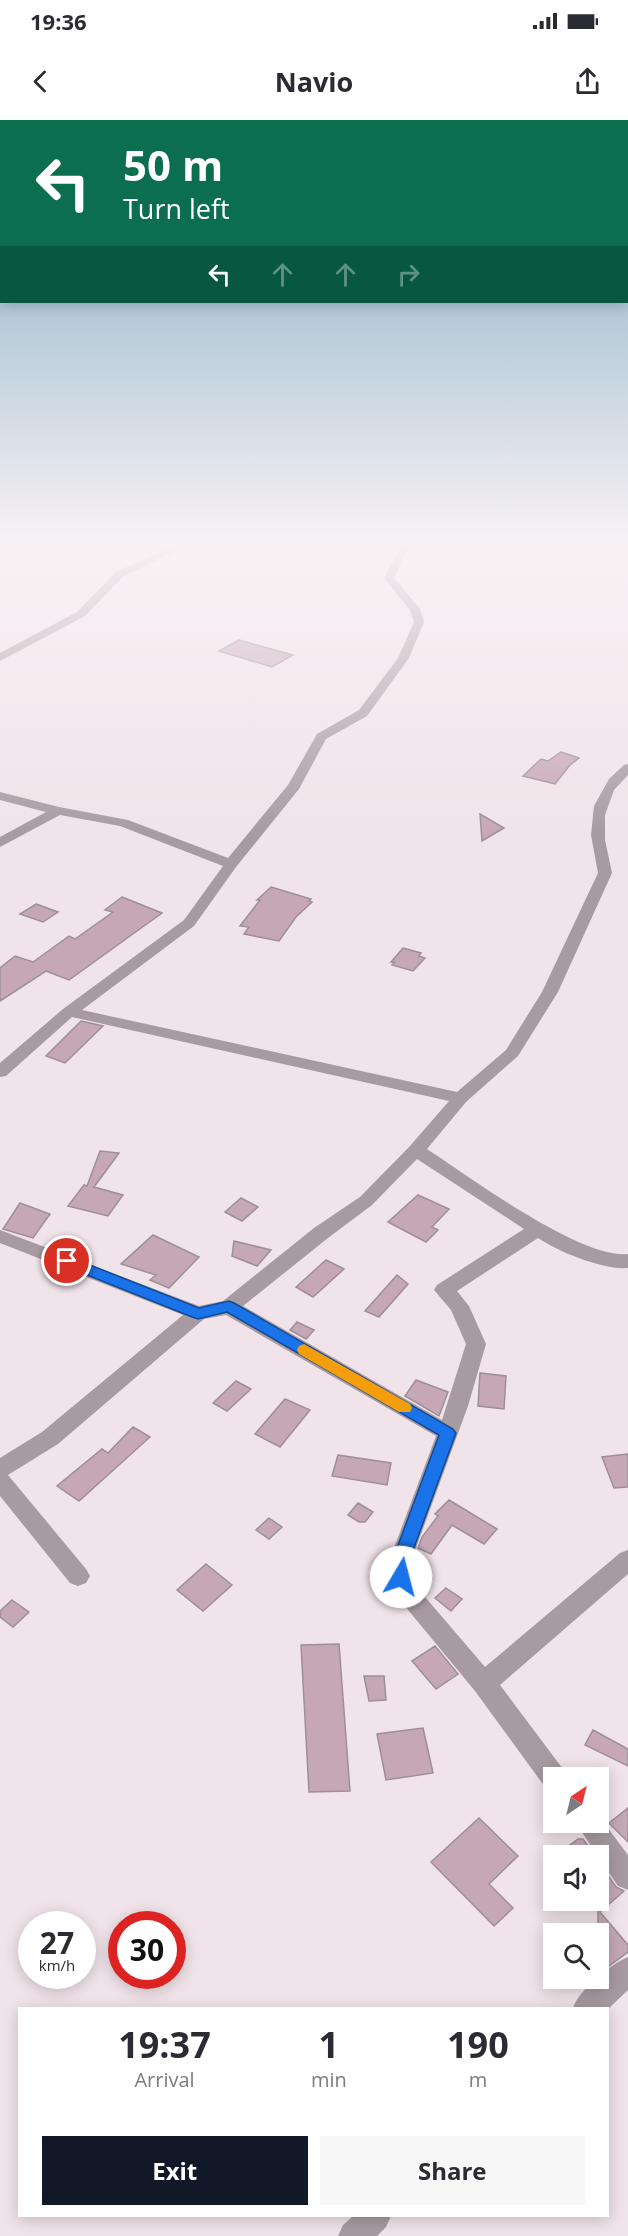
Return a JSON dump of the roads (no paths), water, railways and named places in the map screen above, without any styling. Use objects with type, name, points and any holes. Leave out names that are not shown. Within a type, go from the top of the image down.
[{"type":"street","points":[[0,658],[37,638]]},
{"type":"street","points":[[0,1072],[69,1012],[189,923],[231,864],[294,786],[321,737],[363,713],[403,658],[412,638]]},
{"type":"street","points":[[0,1469],[50,1438],[198,1313],[229,1306],[321,1233],[366,1201],[416,1150],[460,1098],[512,1053],[550,992],[605,873],[598,834],[602,801],[607,788],[628,768]]},
{"type":"street","points":[[0,796],[58,811],[123,823],[231,864]]},
{"type":"street","points":[[0,843],[58,811]]},
{"type":"street","points":[[69,1012],[460,1098]]},
{"type":"street","points":[[416,1150],[555,1240],[625,1264]]},
{"type":"street","points":[[539,1228],[444,1290],[459,1306],[476,1344],[464,1389],[402,1556],[401,1577],[412,1598],[484,1683],[546,1767]]},
{"type":"street","points":[[0,1236],[198,1313]]},
{"type":"street","points":[[229,1306],[448,1433]]},
{"type":"street","points":[[0,1480],[78,1576]]},
{"type":"street","points":[[484,1683],[628,1560]]},
{"type":"street","points":[[596,1833],[628,1877]]},
{"type":"street","points":[[588,2007],[628,1971]]},
{"type":"street","points":[[354,2236],[374,2217]]}]
